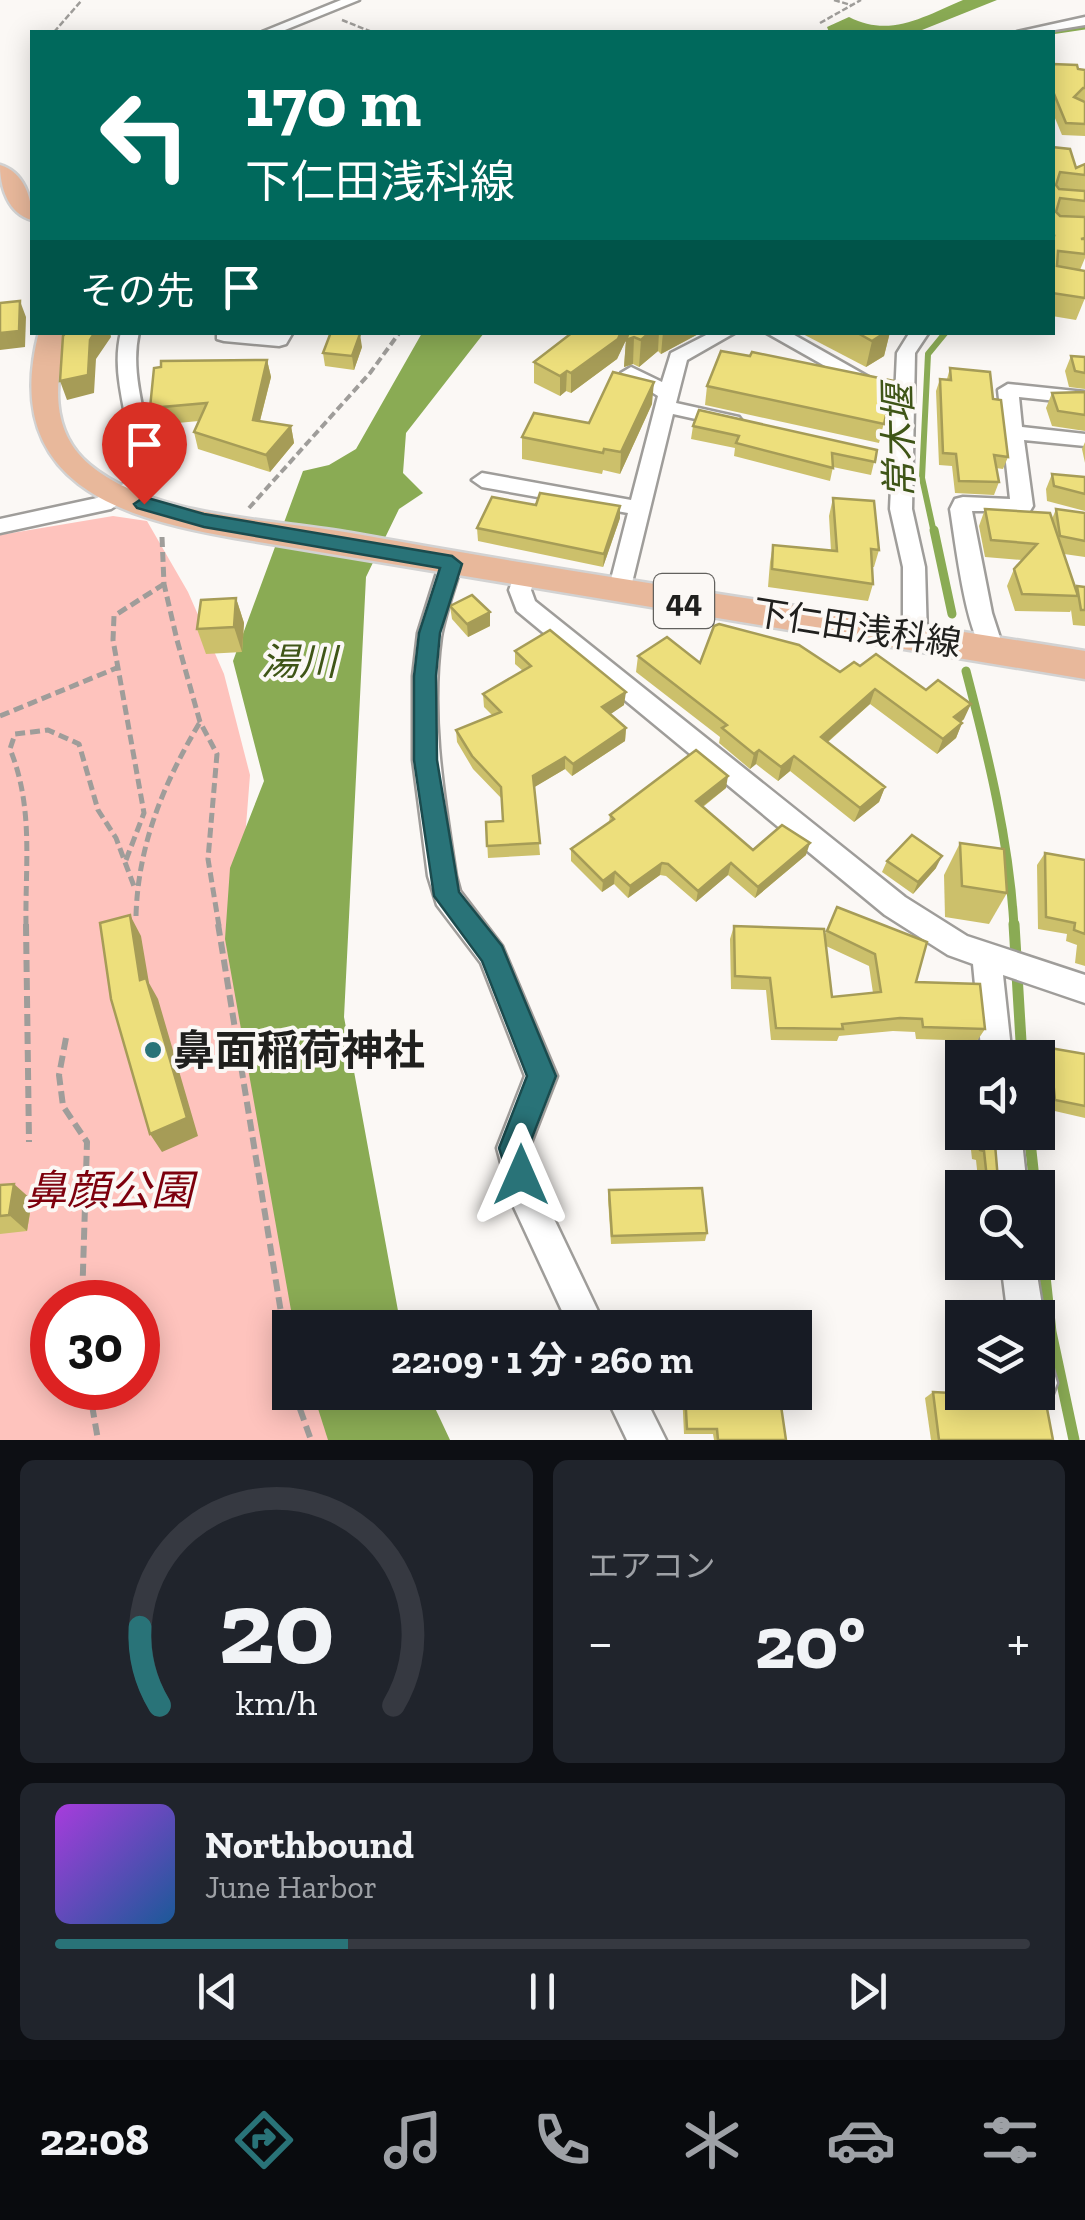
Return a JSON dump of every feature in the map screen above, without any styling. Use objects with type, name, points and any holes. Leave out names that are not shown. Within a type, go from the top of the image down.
[{"type":"main road","points":[[0,174],[30,210]]},
{"type":"main road","name":"下仁田浅科線","points":[[53,335],[39,386],[45,424],[72,466],[93,483],[177,514],[524,577],[1085,665]]},
{"type":"street","points":[[274,30],[354,0]]},
{"type":"street","points":[[1035,30],[1085,21]]},
{"type":"street","points":[[0,526],[72,512],[124,496],[140,484],[142,476],[125,374],[130,335]]},
{"type":"street","points":[[216,362],[223,335]]},
{"type":"street","points":[[232,335],[279,340],[282,335]]},
{"type":"street","points":[[619,591],[678,357],[721,335]]},
{"type":"street","points":[[779,335],[862,382],[906,390]]},
{"type":"street","points":[[916,335],[898,348],[906,390],[893,457],[923,638]]},
{"type":"street","points":[[631,373],[666,400],[756,426]]},
{"type":"street","points":[[1022,506],[1008,390],[1085,398]]},
{"type":"street","points":[[1013,432],[1085,440]]},
{"type":"street","points":[[482,480],[637,508]]},
{"type":"street","points":[[987,649],[961,510],[964,504],[974,501],[1022,506],[1044,514]]},
{"type":"street","points":[[444,562],[425,676],[426,760],[442,876],[447,896],[492,954],[542,1076],[514,1148],[529,1203],[580,1310]]},
{"type":"street","points":[[524,577],[520,590],[525,605],[895,906],[958,946],[1085,988]]},
{"type":"street","points":[[992,959],[997,1040]]},
{"type":"street","points":[[631,1410],[647,1440]]},
{"type":"path","points":[[56,30],[82,0]]},
{"type":"path","points":[[834,0],[850,6]]},
{"type":"path","points":[[820,23],[861,0]]},
{"type":"path","points":[[236,525],[398,335]]},
{"type":"path","points":[[177,514],[161,541],[164,584],[200,722],[216,754],[208,859],[281,1310]]},
{"type":"path","points":[[126,860],[144,813],[118,667],[114,616],[164,584]]},
{"type":"path","points":[[0,716],[118,667]]},
{"type":"path","points":[[136,916],[135,889],[142,856],[172,767],[200,722]]},
{"type":"path","points":[[29,1142],[25,884],[29,836],[22,781],[10,749],[15,734],[27,730],[54,731],[79,744],[98,810],[126,860],[135,889]]},
{"type":"path","points":[[66,1038],[59,1075],[63,1106],[86,1142],[83,1280]]},
{"type":"path","points":[[93,1410],[98,1440]]},
{"type":"path","points":[[300,1410],[311,1440]]},
{"type":"green space","name":"鼻顔公園","points":[[113,516],[147,521],[188,592],[224,674],[250,775],[237,941],[305,1310],[272,1310],[272,1410],[333,1410],[346,1440],[0,1440],[0,535]]},
{"type":"water","points":[[963,0],[997,0],[922,30],[827,27],[849,17],[878,26],[920,18]]},
{"type":"water","name":"湯川","points":[[421,335],[482,335],[406,433],[403,473],[423,493],[399,509],[366,577],[344,1017],[398,1310],[291,1310],[225,939],[230,868],[264,781],[233,661],[303,471],[329,465],[356,449]]},
{"type":"water","points":[[318,1410],[436,1410],[450,1440],[328,1440]]},
{"type":"building","points":[[1055,64],[1077,65],[1085,70],[1085,88],[1074,97],[1085,102],[1085,124],[1066,123],[1055,96]]},
{"type":"building","points":[[1055,147],[1070,149],[1076,168],[1085,164],[1085,175],[1060,172],[1056,185],[1059,189],[1085,191],[1085,201],[1060,198],[1056,212],[1060,216],[1085,217],[1085,238],[1081,239],[1085,239],[1085,254],[1058,251],[1057,266],[1085,271],[1085,298],[1055,293]]},
{"type":"building","points":[[20,301],[19,331],[0,333],[0,303]]},
{"type":"building","points":[[93,335],[88,375],[60,381],[63,336]]},
{"type":"building","points":[[330,335],[360,335],[352,356],[323,353]]},
{"type":"building","points":[[569,335],[620,335],[571,373],[560,376],[534,362]]},
{"type":"building","points":[[721,351],[750,356],[752,352],[894,381],[884,424],[707,386]]},
{"type":"building","points":[[1071,356],[1085,357],[1085,373],[1075,371]]},
{"type":"building","points":[[267,360],[253,420],[291,426],[266,455],[194,432],[207,403],[150,408],[154,368],[161,367],[161,361]]},
{"type":"building","points":[[950,368],[990,372],[993,399],[1001,400],[1008,457],[994,455],[999,482],[959,481],[956,454],[943,453],[940,379],[951,380]]},
{"type":"building","points":[[613,372],[654,382],[621,452],[604,449],[603,453],[522,437],[534,413],[589,423]]},
{"type":"building","points":[[1085,392],[1085,415],[1058,411],[1052,393]]},
{"type":"building","points":[[699,410],[877,450],[875,462],[832,453],[833,468],[736,443],[739,436],[693,426]]},
{"type":"building","points":[[1052,474],[1085,477],[1085,494],[1054,486]]},
{"type":"building","points":[[540,493],[620,506],[604,554],[477,528],[492,497],[536,505]]},
{"type":"building","points":[[833,498],[874,501],[879,550],[871,549],[873,584],[772,569],[773,545],[837,551]]},
{"type":"building","points":[[985,509],[1050,513],[1078,596],[1022,594],[1014,569],[1037,544],[991,540]]},
{"type":"building","points":[[1056,509],[1085,513],[1085,541],[1060,536]]},
{"type":"building","points":[[1077,586],[1085,587],[1085,610],[1081,610]]},
{"type":"building","points":[[472,595],[490,612],[467,624],[450,606]]},
{"type":"building","points":[[236,598],[234,627],[197,629],[201,600]]},
{"type":"building","points":[[719,624],[799,645],[840,672],[854,662],[860,666],[876,654],[926,690],[938,680],[971,704],[954,717],[962,723],[943,739],[875,689],[821,737],[885,787],[860,808],[794,756],[781,767],[759,750],[754,754],[722,728],[727,725],[638,656],[667,637],[700,663],[714,626]]},
{"type":"building","points":[[550,630],[626,692],[602,707],[626,728],[573,764],[565,757],[533,776],[540,843],[487,846],[486,822],[503,821],[501,787],[472,756],[456,730],[501,712],[483,694],[531,666],[515,651]]},
{"type":"building","points":[[696,750],[728,776],[696,801],[753,850],[782,825],[810,843],[758,887],[731,863],[698,891],[662,863],[630,886],[615,872],[603,881],[571,849],[614,819],[610,815]]},
{"type":"building","points":[[912,835],[942,856],[918,882],[887,861]]},
{"type":"building","points":[[960,843],[1004,849],[1007,893],[962,886]]},
{"type":"building","points":[[1045,853],[1085,860],[1085,934],[1074,930],[1075,923],[1046,917]]},
{"type":"building","points":[[837,907],[927,942],[916,982],[980,984],[985,1029],[923,1027],[922,1019],[900,1018],[842,1024],[843,1029],[776,1028],[770,978],[735,976],[734,926],[824,929],[832,997],[881,992],[875,954],[827,931]]},
{"type":"building","points":[[130,915],[140,980],[146,978],[187,1118],[150,1134],[111,999],[100,923]]},
{"type":"building","points":[[1055,1049],[1085,1054],[1085,1106],[1055,1100]]},
{"type":"building","points":[[980,1150],[996,1150],[997,1170],[986,1170],[984,1151]]},
{"type":"building","points":[[14,1184],[9,1215],[0,1216],[0,1185]]},
{"type":"building","points":[[702,1188],[707,1233],[612,1236],[609,1190]]},
{"type":"building","points":[[933,1392],[945,1393],[945,1410],[1047,1410],[1053,1440],[939,1440]]},
{"type":"building","points":[[686,1410],[782,1410],[786,1440],[718,1440],[717,1429],[687,1429]]},
{"type":"waterway","name":"常木堰","points":[[1055,31],[1085,27]]},
{"type":"waterway","name":"常木堰","points":[[934,533],[922,478],[928,354],[944,335]]},
{"type":"waterway","name":"常木堰","points":[[934,530],[952,614]]},
{"type":"waterway","points":[[966,671],[990,766],[1014,926]]},
{"type":"waterway","points":[[1014,924],[1021,1040]]},
{"type":"waterway","points":[[1031,1150],[1033,1170]]},
{"type":"waterway","points":[[1045,1280],[1051,1332],[1074,1440]]},
{"type":"place","name":"鼻面稲荷神社","points":[[153,1050]]},
{"type":"route","points":[[144,504],[204,520],[452,564],[430,633],[425,676],[426,760],[447,896],[492,954],[542,1076],[514,1148],[521,1175]]}]
